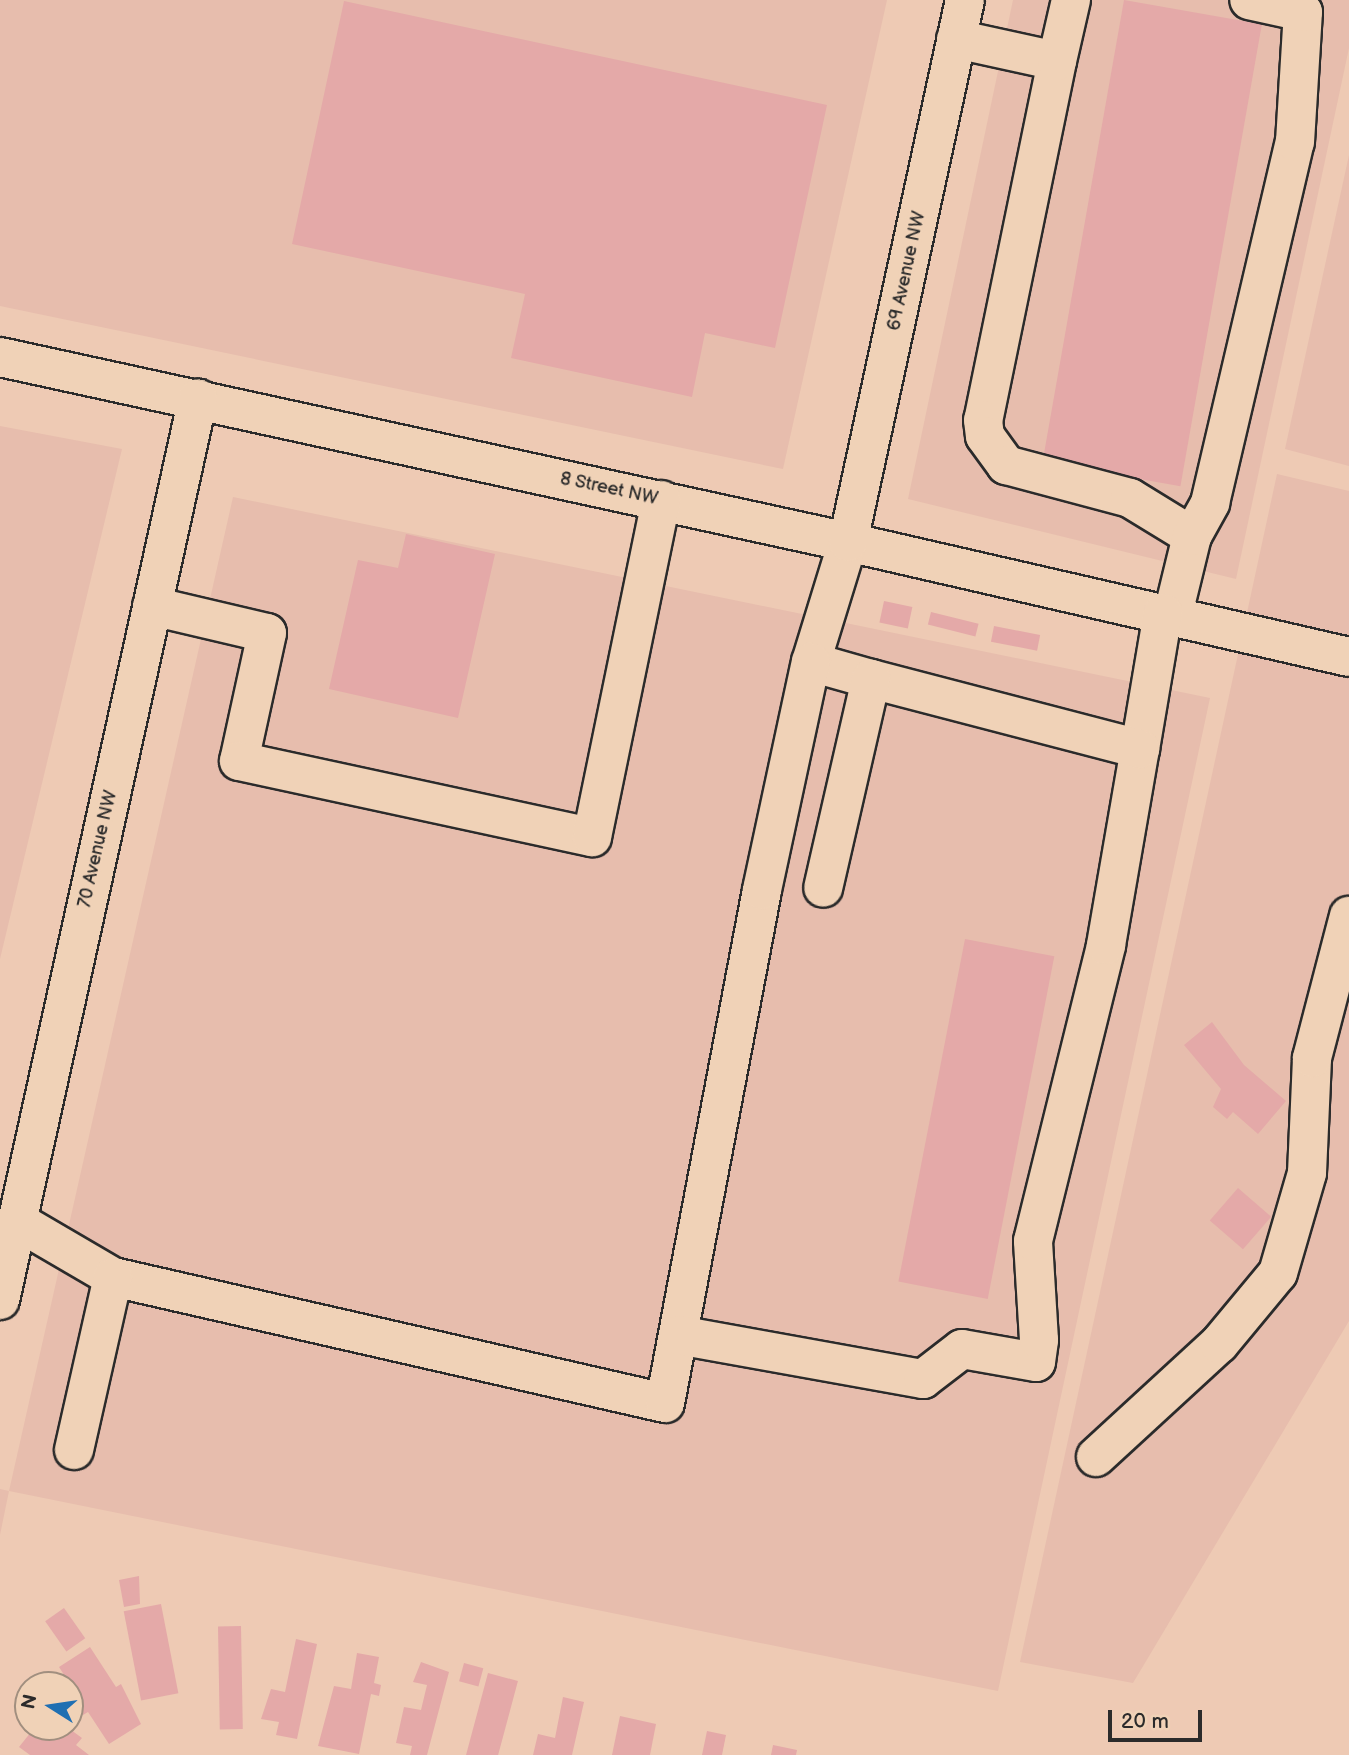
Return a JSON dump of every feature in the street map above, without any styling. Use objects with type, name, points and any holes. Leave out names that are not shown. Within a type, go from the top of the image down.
[{"type":"street","name":"69 Avenue NW","points":[[113,1278],[665,1403],[762,890],[811,662],[848,542],[965,0]]},
{"type":"street","points":[[1071,0],[983,420],[985,436],[1006,465],[1130,498],[1192,536]]},
{"type":"street","points":[[678,1335],[923,1379],[962,1349],[1036,1362],[1040,1340],[1033,1241],[1106,945],[1140,749],[1168,613],[1192,536],[1210,503],[1295,142],[1303,12],[1249,0]]},
{"type":"street","points":[[956,39],[1057,61]]},
{"type":"street","name":"8 Street NW","points":[[0,357],[661,500],[1168,613],[1349,657]]},
{"type":"street","name":"70 Avenue NW","points":[[0,1300],[198,398]]},
{"type":"street","points":[[152,606],[267,633],[239,761],[592,837],[661,500]]},
{"type":"street","points":[[811,662],[1140,749]]},
{"type":"street","points":[[823,888],[872,679]]},
{"type":"street","points":[[1096,1457],[1219,1344],[1278,1273],[1307,1173],[1312,1058],[1349,916]]},
{"type":"street","points":[[17,1221],[113,1278],[74,1450]]},
{"type":"shaded area","points":[[0,0],[887,0],[783,469],[0,306]]},
{"type":"shaded area","points":[[1013,0],[1349,0],[1349,48],[1236,579],[908,499]]},
{"type":"shaded area","points":[[1349,155],[1349,466],[1285,449]]},
{"type":"shaded area","points":[[0,426],[122,449],[0,959]]},
{"type":"shaded area","points":[[1277,474],[1349,491],[1349,1321],[1133,1683],[1020,1662]]},
{"type":"shaded area","points":[[233,497],[1210,698],[998,1691],[9,1491]]},
{"type":"shaded area","points":[[0,1489],[9,1491],[0,1535]]},
{"type":"building","points":[[1124,0],[1262,24],[1180,486],[1043,462]]},
{"type":"building","points":[[344,1],[827,105],[775,348],[705,333],[692,397],[511,358],[525,294],[292,244]]},
{"type":"building","points":[[406,534],[495,554],[458,718],[329,689],[358,560],[398,568]]},
{"type":"building","points":[[884,601],[912,607],[908,629],[879,623]]},
{"type":"building","points":[[931,612],[979,624],[975,636],[928,625]]},
{"type":"building","points":[[994,626],[1040,635],[1037,651],[991,642]]},
{"type":"building","points":[[965,939],[1054,956],[988,1299],[898,1282]]},
{"type":"building","points":[[1212,1022],[1244,1065],[1286,1101],[1258,1134],[1233,1112],[1227,1119],[1213,1107],[1221,1089],[1184,1045]]},
{"type":"building","points":[[1238,1188],[1271,1217],[1243,1249],[1210,1220]]},
{"type":"building","points":[[139,1576],[140,1604],[124,1607],[119,1580]]},
{"type":"building","points":[[161,1604],[178,1693],[141,1701],[124,1611]]},
{"type":"building","points":[[64,1608],[85,1638],[66,1652],[45,1621]]},
{"type":"building","points":[[218,1626],[241,1626],[243,1729],[220,1729]]},
{"type":"building","points":[[296,1639],[317,1644],[297,1739],[276,1735],[279,1722],[261,1719],[271,1689],[285,1692]]},
{"type":"building","points":[[90,1647],[116,1687],[121,1684],[141,1724],[109,1744],[88,1712],[84,1714],[84,1671],[62,1671],[59,1667]]},
{"type":"building","points":[[357,1653],[379,1657],[374,1683],[381,1685],[379,1696],[371,1694],[359,1754],[318,1746],[334,1686],[351,1689]]},
{"type":"building","points":[[421,1662],[449,1672],[427,1755],[410,1755],[412,1746],[396,1743],[404,1707],[421,1710],[427,1685],[413,1682]]},
{"type":"building","points":[[464,1663],[483,1668],[478,1687],[459,1681]]},
{"type":"building","points":[[488,1673],[518,1681],[498,1755],[466,1755]]},
{"type":"building","points":[[563,1697],[584,1702],[572,1755],[533,1755],[538,1734],[555,1738]]},
{"type":"building","points":[[620,1716],[656,1724],[650,1755],[612,1755]]},
{"type":"building","points":[[707,1731],[726,1735],[722,1755],[702,1755]]},
{"type":"building","points":[[24,1741],[79,1741],[76,1745],[89,1755],[30,1755],[19,1747]]},
{"type":"building","points":[[773,1745],[797,1750],[796,1755],[771,1755]]}]
